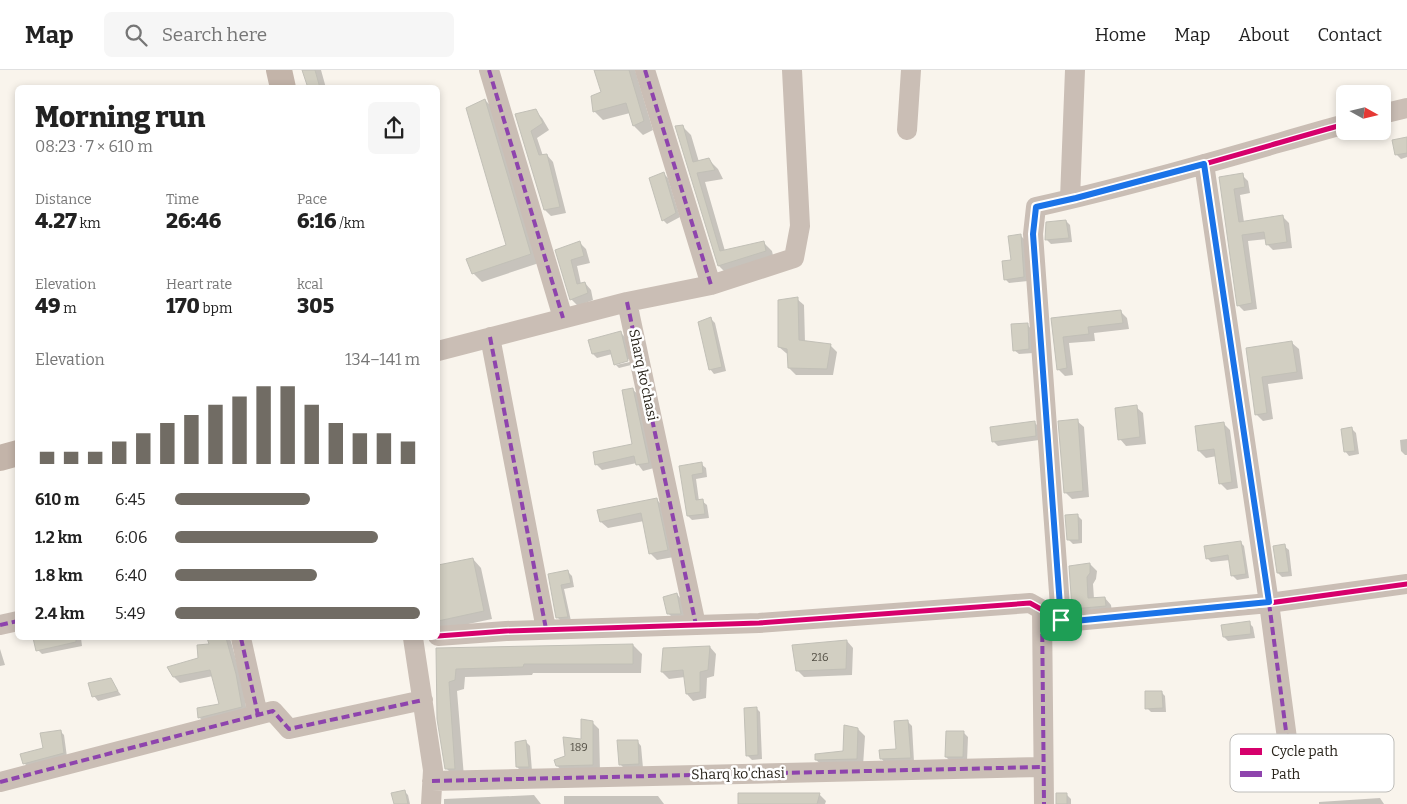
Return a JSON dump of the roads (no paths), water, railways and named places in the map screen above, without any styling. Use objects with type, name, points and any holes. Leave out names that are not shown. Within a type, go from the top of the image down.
[{"type":"main road","points":[[279,70],[283,85]]},
{"type":"main road","points":[[0,458],[15,454]]},
{"type":"street","points":[[489,70],[563,318]]},
{"type":"street","points":[[645,70],[711,285]]},
{"type":"street","points":[[440,350],[627,302],[711,285],[794,258],[800,226],[792,70]]},
{"type":"street","points":[[907,130],[911,70]]},
{"type":"street","points":[[1070,199],[1075,70]]},
{"type":"street","points":[[1391,112],[1407,108]]},
{"type":"street","points":[[1061,620],[1033,234],[1036,207],[1204,164],[1336,127]]},
{"type":"street","points":[[1204,164],[1269,602],[1286,734]]},
{"type":"street","name":"Sharq ko'chasi","points":[[627,302],[696,625]]},
{"type":"street","points":[[490,337],[546,629]]},
{"type":"street","points":[[440,636],[546,629],[768,622],[1030,603],[1064,622],[1269,602],[1407,584]]},
{"type":"street","points":[[1042,610],[1044,804]]},
{"type":"street","points":[[0,625],[15,622]]},
{"type":"street","points":[[241,640],[258,715]]},
{"type":"street","points":[[413,640],[433,770],[431,804]]},
{"type":"street","points":[[0,782],[273,711],[288,729],[423,700]]},
{"type":"street","name":"Sharq ko'chasi","points":[[432,780],[1044,768]]}]
